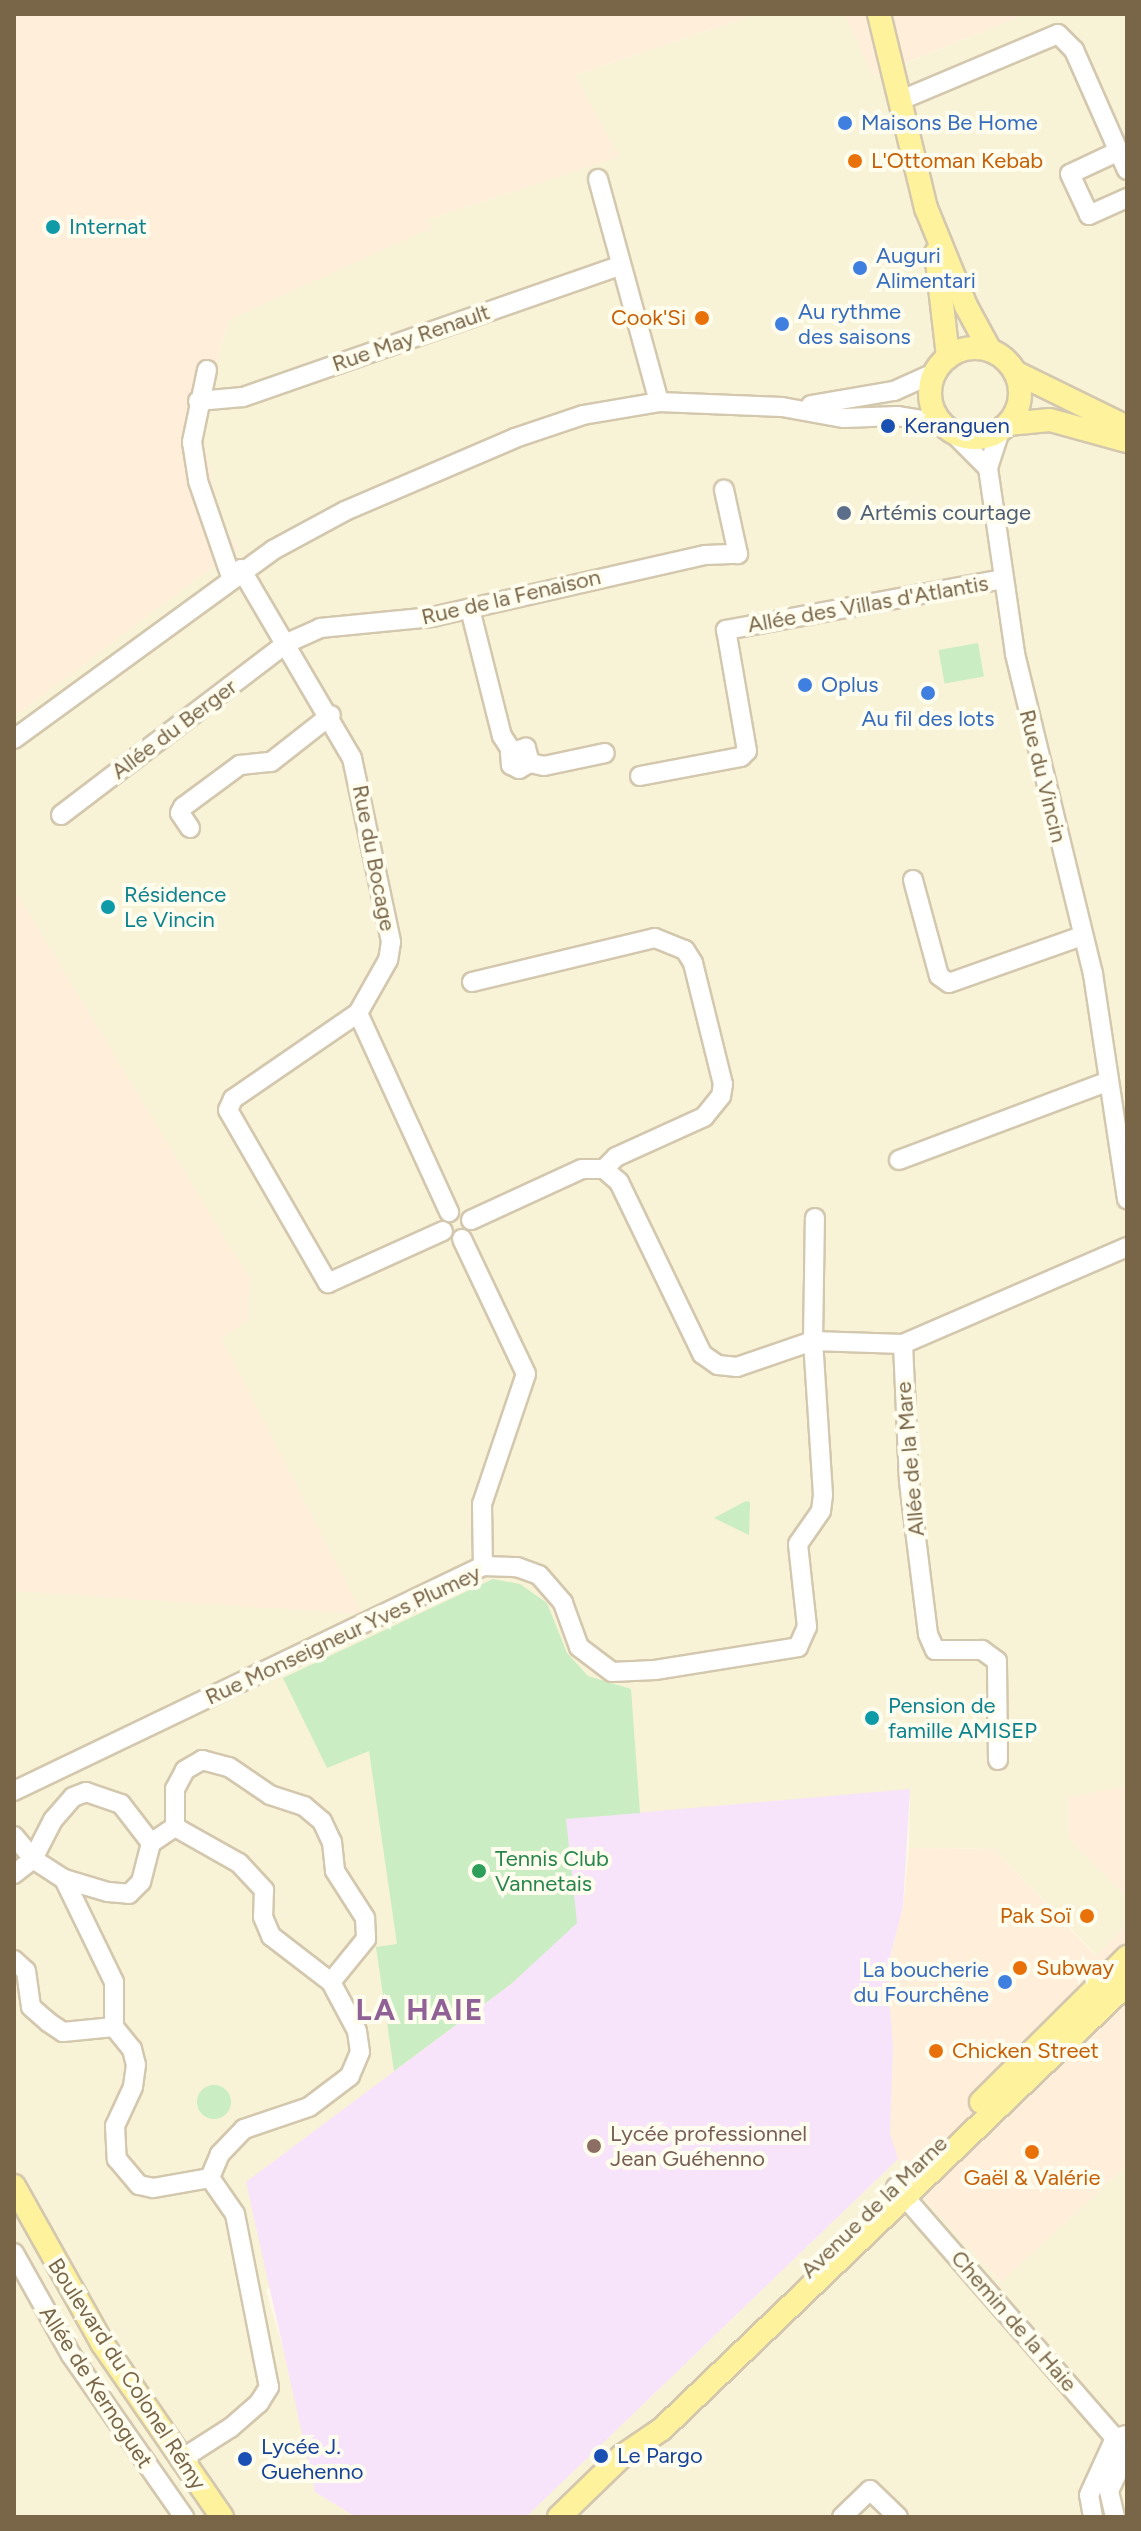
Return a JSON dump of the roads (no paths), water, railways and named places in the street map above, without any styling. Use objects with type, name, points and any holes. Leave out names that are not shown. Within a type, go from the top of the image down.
[{"type":"main road","points":[[879,14],[934,228],[990,350],[1015,372],[1127,427]]},
{"type":"main road","points":[[934,228],[941,365],[930,399],[946,428],[979,439],[1004,428],[1050,420],[1127,441]]},
{"type":"main road","points":[[941,365],[976,347],[990,350]]},
{"type":"main road","points":[[1004,428],[1020,399],[1015,372]]},
{"type":"main road","name":"Avenue de la Marne","points":[[559,2517],[622,2456],[662,2429],[900,2191],[1127,1957]]},
{"type":"main road","name":"Avenue de la Marne","points":[[900,2191],[1127,1984]]},
{"type":"main road","name":"Boulevard du Colonel Rémy","points":[[14,2186],[102,2343],[222,2517]]},
{"type":"street","points":[[901,100],[1045,35],[1058,34],[1074,50],[1127,170]]},
{"type":"street","points":[[1119,151],[1070,174],[1089,215],[1127,198]]},
{"type":"street","points":[[598,179],[659,402]]},
{"type":"street","name":"Rue May Renault","points":[[198,401],[243,397],[621,265]]},
{"type":"street","points":[[14,739],[236,573],[345,511],[515,438],[583,415],[659,402],[782,407],[858,400],[941,365]]},
{"type":"street","name":"Rue du Bocage","points":[[207,370],[198,401],[192,442],[198,481],[236,573],[287,643],[331,715],[359,777],[390,925],[388,960],[358,1013],[233,1099],[228,1110],[328,1283],[443,1231]]},
{"type":"street","points":[[782,407],[844,418],[897,416],[946,428],[988,468]]},
{"type":"street","name":"Rue du Vincin","points":[[1004,428],[988,468],[1003,579],[1021,686],[1082,936],[1127,1199]]},
{"type":"street","name":"Rue de la Fenaison","points":[[287,643],[320,628],[470,609],[705,555],[739,559],[724,490]]},
{"type":"street","name":"Allée des Villas d'Atlantis","points":[[640,776],[741,757],[747,751],[726,630],[1003,579]]},
{"type":"street","points":[[470,609],[502,736],[511,750],[526,748],[530,763],[544,766],[605,753]]},
{"type":"street","name":"Allée du Berger","points":[[61,815],[287,643]]},
{"type":"street","points":[[190,828],[182,818],[183,807],[240,765],[271,762],[331,715]]},
{"type":"street","points":[[913,880],[939,976],[949,983],[1082,936]]},
{"type":"street","points":[[472,982],[655,938],[685,950],[693,963],[723,1084],[721,1096],[704,1117],[616,1157],[604,1169]]},
{"type":"street","points":[[358,1013],[449,1212],[443,1231],[462,1239],[526,1374],[482,1504],[483,1566]]},
{"type":"street","points":[[899,1160],[1109,1081]]},
{"type":"street","points":[[462,1239],[471,1220],[582,1169],[604,1169],[619,1182],[702,1354],[718,1365],[737,1367],[813,1341],[903,1344],[1127,1247]]},
{"type":"street","points":[[449,1212],[465,1213],[471,1220]]},
{"type":"street","points":[[813,1341],[815,1218]]},
{"type":"street","name":"Rue Monseigneur Yves Plumey","points":[[14,1791],[483,1566],[517,1567],[539,1575],[563,1603],[579,1647],[612,1672],[655,1670],[798,1647],[807,1627],[798,1544],[821,1511],[823,1495],[813,1341]]},
{"type":"street","name":"Allée de la Mare","points":[[903,1344],[909,1481],[928,1634],[935,1650],[982,1650],[997,1661],[998,1760]]},
{"type":"street","points":[[175,1827],[175,1789],[185,1770],[202,1760],[229,1767],[270,1795],[304,1806],[322,1821],[332,1842],[335,1871],[365,1918],[366,1939],[331,1982]]},
{"type":"street","points":[[14,1874],[33,1859],[53,1820],[73,1797],[86,1792],[121,1804],[151,1843]]},
{"type":"street","points":[[14,1836],[33,1859],[64,1879],[129,1894],[141,1882],[151,1843],[175,1827]]},
{"type":"street","points":[[175,1827],[239,1863],[258,1879],[271,1936],[331,1982],[357,2031],[360,2052],[350,2076],[309,2107],[228,2140],[210,2178]]},
{"type":"street","points":[[64,1879],[114,1982],[114,2027],[132,2049],[136,2065],[112,2141],[127,2176],[153,2188],[210,2178]]},
{"type":"street","points":[[14,1960],[26,1971],[31,2007],[48,2022],[63,2032],[114,2027]]},
{"type":"street","points":[[180,2460],[259,2403],[269,2387],[235,2214],[210,2178]]},
{"type":"street","name":"Chemin de la Haie","points":[[900,2191],[1122,2444]]},
{"type":"street","name":"Allée de Kernoguet","points":[[14,2253],[71,2355],[184,2517]]},
{"type":"street","points":[[1093,2517],[1089,2495],[1122,2444]]},
{"type":"street","points":[[1115,2517],[1109,2491],[1122,2444]]},
{"type":"street","points":[[842,2517],[870,2490],[898,2517]]},
{"type":"place","name":"Maisons Be Home","points":[[845,123]]},
{"type":"place","name":"L'Ottoman Kebab","points":[[855,161]]},
{"type":"place","name":"Internat","points":[[53,227]]},
{"type":"place","name":"Auguri Alimentari","points":[[860,268]]},
{"type":"place","name":"Cook'Si","points":[[702,318]]},
{"type":"place","name":"Au rythme des saisons","points":[[782,324]]},
{"type":"place","name":"Keranguen","points":[[888,426]]},
{"type":"place","name":"Artémis courtage","points":[[844,513]]},
{"type":"place","name":"Oplus","points":[[805,685]]},
{"type":"place","name":"Au fil des lots","points":[[928,693]]},
{"type":"place","name":"Résidence Le Vincin","points":[[108,907]]},
{"type":"place","name":"Pension de famille AMISEP","points":[[872,1718]]},
{"type":"place","name":"Tennis Club Vannetais","points":[[479,1871]]},
{"type":"place","name":"Pak Soï","points":[[1087,1916]]},
{"type":"place","name":"Subway","points":[[1020,1968]]},
{"type":"place","name":"La boucherie du Fourchêne","points":[[1005,1982]]},
{"type":"place","name":"Chicken Street","points":[[936,2051]]},
{"type":"place","name":"Lycée professionnel Jean Guéhenno","points":[[594,2146]]},
{"type":"place","name":"Gaël & Valérie","points":[[1032,2152]]},
{"type":"place","name":"Le Pargo","points":[[601,2456]]},
{"type":"place","name":"Lycée J. Guehenno","points":[[245,2459]]},
{"type":"district","name":"LA HAIE","points":[[420,2010]]}]
